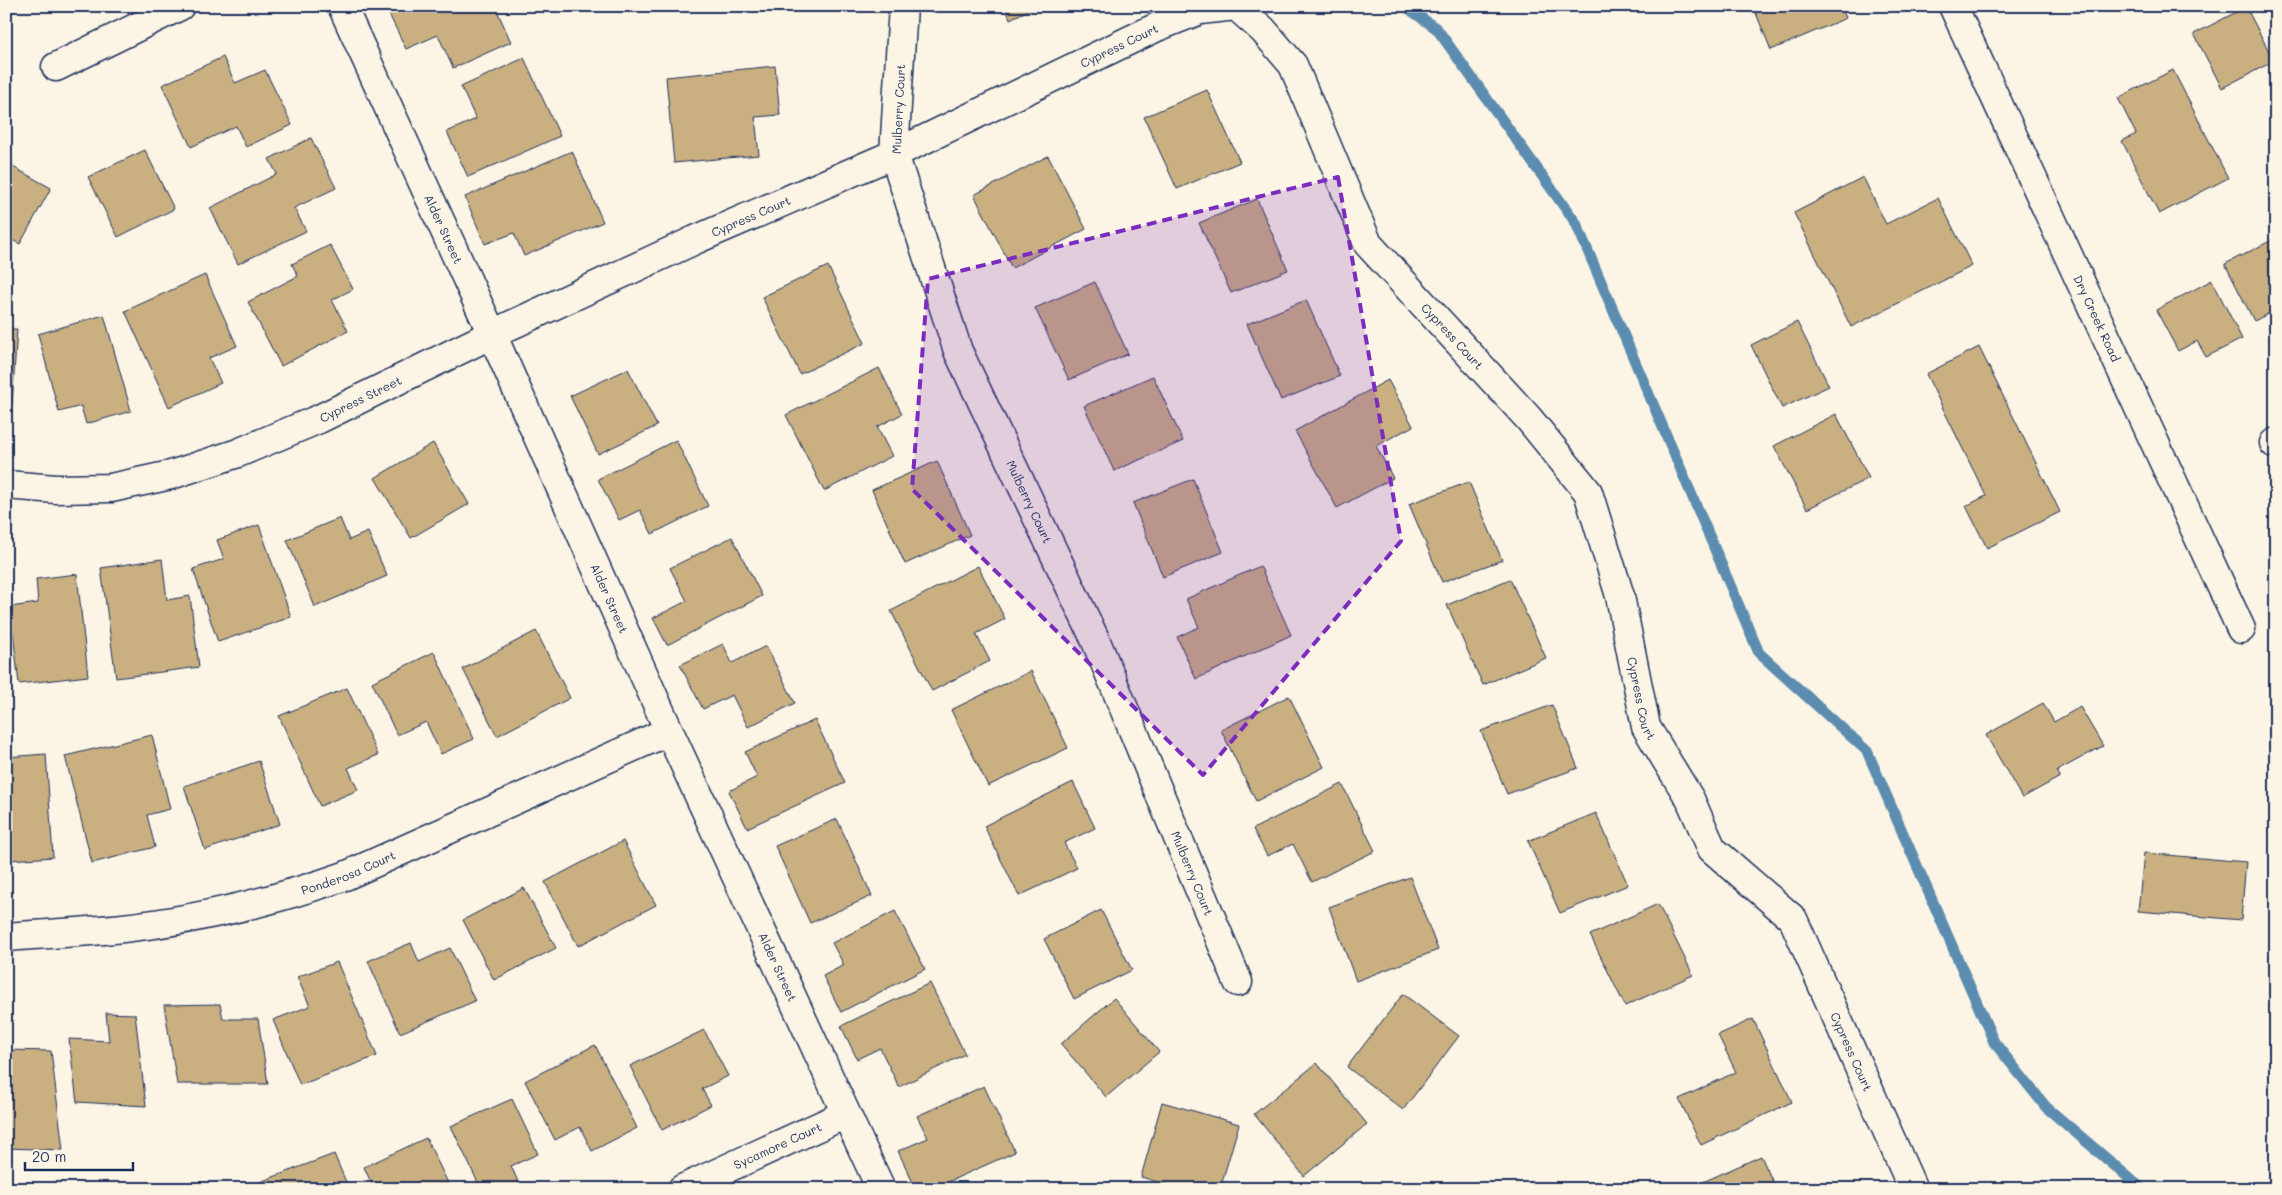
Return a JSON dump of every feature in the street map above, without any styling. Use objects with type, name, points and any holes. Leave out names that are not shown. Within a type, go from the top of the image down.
[{"type":"street","points":[[56,66],[180,6]]},
{"type":"street","name":"Alder Street","points":[[342,6],[492,334],[669,731],[881,1189]]},
{"type":"street","name":"Mulberry Court","points":[[903,6],[894,154],[958,351],[1096,639],[1238,982]]},
{"type":"street","name":"Cypress Court","points":[[695,240],[894,154],[1158,27],[1200,10],[1236,6],[1263,30],[1292,65],[1368,244],[1529,419],[1588,492],[1620,596],[1646,727],[1690,799],[1712,849],[1793,919],[1913,1189]]},
{"type":"street","name":"Dry Creek Road","points":[[1953,6],[2242,629]]},
{"type":"street","name":"Cypress Street","points":[[6,485],[56,489],[110,488],[171,475],[238,453],[319,419],[492,334],[695,240]]},
{"type":"street","name":"Ponderosa Court","points":[[6,937],[125,928],[219,912],[293,894],[345,876],[669,731]]},
{"type":"street","name":"Sycamore Court","points":[[682,1189],[846,1114]]},
{"type":"highlighted area","points":[[1338,177],[1401,541],[1203,775],[912,489],[928,279]]},
{"type":"building","points":[[395,6],[495,6],[511,42],[453,68],[438,35],[406,49],[387,10]]},
{"type":"building","points":[[750,6],[800,6],[750,10]]},
{"type":"building","points":[[1005,6],[1037,6],[1010,19]]},
{"type":"building","points":[[1753,6],[1841,6],[1846,18],[1771,50]]},
{"type":"building","points":[[2246,7],[2274,61],[2222,88],[2194,34]]},
{"type":"building","points":[[223,57],[235,83],[265,70],[292,125],[246,147],[236,126],[191,147],[162,85]]},
{"type":"building","points":[[524,58],[560,136],[468,177],[447,132],[476,119],[461,87]]},
{"type":"building","points":[[775,66],[780,115],[755,117],[759,155],[674,163],[666,77]]},
{"type":"building","points":[[2173,70],[2228,178],[2159,214],[2122,141],[2136,134],[2118,98]]},
{"type":"building","points":[[1207,90],[1240,162],[1177,189],[1144,117]]},
{"type":"building","points":[[311,138],[336,188],[294,208],[306,231],[238,264],[210,208],[277,174],[269,159]]},
{"type":"building","points":[[145,150],[174,209],[118,237],[88,177]]},
{"type":"building","points":[[572,151],[603,222],[524,256],[514,233],[485,244],[465,197]]},
{"type":"building","points":[[1048,156],[1086,229],[1012,268],[974,195]]},
{"type":"building","points":[[6,163],[51,188],[20,244],[6,237]]},
{"type":"building","points":[[1863,177],[1886,224],[1938,198],[1972,266],[1851,327],[1794,213]]},
{"type":"building","points":[[1257,199],[1288,270],[1231,293],[1199,223]]},
{"type":"building","points":[[2276,238],[2276,310],[2254,321],[2225,264]]},
{"type":"building","points":[[330,245],[353,289],[332,300],[348,331],[281,366],[248,302],[298,276],[292,264]]},
{"type":"building","points":[[828,266],[865,343],[800,374],[762,297]]},
{"type":"building","points":[[205,275],[237,346],[209,358],[221,383],[169,407],[125,311]]},
{"type":"building","points":[[2212,280],[2242,339],[2206,357],[2197,341],[2178,351],[2156,310]]},
{"type":"building","points":[[1095,282],[1128,354],[1069,380],[1035,308]]},
{"type":"building","points":[[1306,300],[1340,376],[1281,400],[1247,324]]},
{"type":"building","points":[[104,315],[131,411],[86,424],[81,406],[59,412],[38,334]]},
{"type":"building","points":[[1797,322],[1829,386],[1782,408],[1751,345]]},
{"type":"building","points":[[6,329],[17,329],[12,405],[6,404]]},
{"type":"building","points":[[1979,347],[2060,512],[1987,548],[1966,506],[1986,496],[1926,374]]},
{"type":"building","points":[[879,368],[902,414],[877,427],[892,456],[824,491],[786,415]]},
{"type":"building","points":[[628,369],[657,426],[598,454],[570,396]]},
{"type":"building","points":[[1153,376],[1183,441],[1114,471],[1084,406]]},
{"type":"building","points":[[1388,380],[1413,426],[1376,446],[1393,478],[1337,508],[1295,431]]},
{"type":"building","points":[[1836,414],[1869,478],[1807,509],[1774,446]]},
{"type":"building","points":[[676,440],[708,506],[652,534],[640,510],[619,520],[598,479]]},
{"type":"building","points":[[433,443],[469,504],[411,538],[375,478]]},
{"type":"building","points":[[937,461],[970,535],[905,564],[872,490]]},
{"type":"building","points":[[1193,479],[1223,552],[1163,577],[1133,503]]},
{"type":"building","points":[[1469,482],[1502,560],[1442,582],[1409,504]]},
{"type":"building","points":[[340,518],[349,540],[368,532],[387,576],[315,607],[287,540]]},
{"type":"building","points":[[259,525],[291,617],[218,642],[193,569],[224,559],[217,540]]},
{"type":"building","points":[[732,537],[762,596],[667,645],[653,618],[687,601],[670,568]]},
{"type":"building","points":[[162,559],[167,600],[190,596],[199,667],[116,678],[101,568]]},
{"type":"building","points":[[978,566],[1005,619],[976,634],[990,661],[932,691],[891,611]]},
{"type":"building","points":[[1260,566],[1291,635],[1196,679],[1177,637],[1199,627],[1186,599]]},
{"type":"building","points":[[77,574],[88,676],[19,684],[10,607],[38,603],[36,579]]},
{"type":"building","points":[[1510,579],[1546,658],[1483,685],[1447,605]]},
{"type":"building","points":[[536,631],[570,698],[497,736],[463,669]]},
{"type":"building","points":[[723,644],[732,663],[766,646],[795,703],[748,727],[732,695],[703,709],[680,665]]},
{"type":"building","points":[[434,652],[474,739],[441,754],[426,722],[397,735],[372,682]]},
{"type":"building","points":[[1031,671],[1068,748],[988,786],[951,710]]},
{"type":"building","points":[[347,688],[378,755],[348,768],[358,790],[320,806],[279,716]]},
{"type":"building","points":[[1289,696],[1324,767],[1256,801],[1221,730]]},
{"type":"building","points":[[2043,703],[2054,722],[2080,707],[2103,746],[2057,771],[2060,777],[2022,798],[1986,735]]},
{"type":"building","points":[[1552,705],[1578,768],[1507,794],[1481,731]]},
{"type":"building","points":[[815,720],[845,783],[747,828],[729,791],[757,777],[745,752]]},
{"type":"building","points":[[152,735],[170,809],[147,815],[155,847],[92,863],[65,756]]},
{"type":"building","points":[[46,754],[53,857],[10,860],[6,826],[6,757]]},
{"type":"building","points":[[259,761],[280,824],[205,850],[184,786]]},
{"type":"building","points":[[1073,782],[1095,828],[1064,843],[1077,868],[1019,896],[984,826]]},
{"type":"building","points":[[1342,784],[1375,851],[1312,882],[1293,844],[1267,856],[1253,829]]},
{"type":"building","points":[[1596,813],[1628,885],[1560,913],[1528,841]]},
{"type":"building","points":[[837,819],[872,896],[810,923],[775,846]]},
{"type":"building","points":[[623,841],[656,905],[578,946],[545,882]]},
{"type":"building","points":[[2144,853],[2246,862],[2241,920],[2138,911]]},
{"type":"building","points":[[1410,877],[1438,950],[1356,981],[1329,907]]},
{"type":"building","points":[[524,888],[556,948],[494,980],[463,920]]},
{"type":"building","points":[[1658,904],[1693,975],[1625,1006],[1590,935]]},
{"type":"building","points":[[1101,910],[1132,970],[1074,999],[1044,939]]},
{"type":"building","points":[[895,911],[925,969],[841,1012],[823,976],[844,965],[832,943]]},
{"type":"building","points":[[411,943],[419,962],[450,948],[475,1001],[400,1033],[368,961]]},
{"type":"building","points":[[337,962],[377,1056],[300,1085],[273,1020],[310,1006],[297,977]]},
{"type":"building","points":[[930,983],[965,1054],[899,1087],[880,1048],[857,1059],[841,1026]]},
{"type":"building","points":[[1403,994],[1459,1036],[1403,1110],[1347,1067]]},
{"type":"building","points":[[1114,998],[1159,1052],[1106,1097],[1061,1044]]},
{"type":"building","points":[[220,1004],[223,1019],[258,1019],[268,1084],[177,1084],[164,1005]]},
{"type":"building","points":[[106,1013],[135,1014],[146,1106],[77,1102],[69,1039],[109,1041]]},
{"type":"building","points":[[1753,1019],[1792,1102],[1701,1145],[1679,1099],[1736,1072],[1718,1035]]},
{"type":"building","points":[[704,1030],[728,1076],[702,1089],[711,1105],[662,1130],[630,1066]]},
{"type":"building","points":[[595,1045],[637,1128],[592,1151],[580,1127],[555,1140],[525,1081]]},
{"type":"building","points":[[6,1050],[51,1051],[63,1150],[6,1148]]},
{"type":"building","points":[[1317,1063],[1367,1124],[1304,1176],[1254,1114]]},
{"type":"building","points":[[984,1086],[1015,1152],[932,1189],[916,1189],[898,1151],[928,1138],[917,1116]]},
{"type":"building","points":[[512,1099],[538,1154],[511,1166],[520,1186],[514,1189],[481,1189],[451,1126]]},
{"type":"building","points":[[1162,1102],[1239,1124],[1220,1189],[1181,1189],[1141,1177]]},
{"type":"building","points":[[426,1138],[451,1189],[374,1189],[364,1167]]},
{"type":"building","points":[[334,1154],[349,1189],[253,1189],[252,1185]]},
{"type":"building","points":[[1761,1156],[1776,1189],[1693,1189],[1692,1187]]},
{"type":"waterway","points":[[1405,6],[1437,29],[1576,223],[1759,653],[1867,751],[1994,1042],[2046,1107],[2142,1189]]}]
